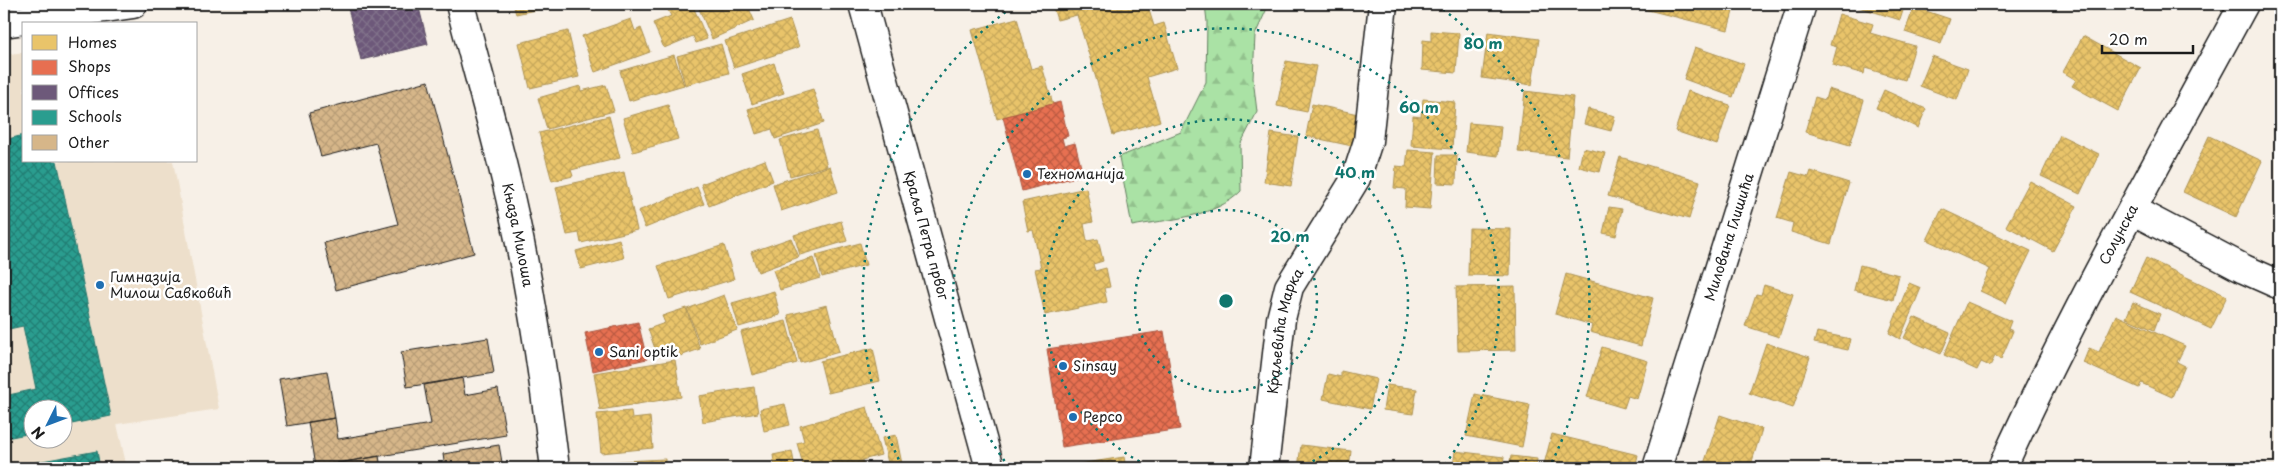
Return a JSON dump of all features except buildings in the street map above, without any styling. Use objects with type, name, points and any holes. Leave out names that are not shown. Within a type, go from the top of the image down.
[{"type":"street","points":[[4,23],[133,4]]},
{"type":"street","name":"Књаза Милоша","points":[[460,4],[506,181],[519,239],[542,369],[555,468]]},
{"type":"street","name":"Краља Петра првог","points":[[863,4],[990,468]]},
{"type":"street","name":"Краљевића Марка","points":[[1264,468],[1283,311],[1289,287],[1356,178],[1368,141],[1383,4]]},
{"type":"street","name":"Милована Глишића","points":[[1657,468],[1802,4]]},
{"type":"street","name":"Солунска","points":[[2002,468],[2028,411],[2132,210],[2244,4]]},
{"type":"street","points":[[2132,210],[2244,269],[2280,285]]},
{"type":"shaded area","name":"Гимназија Милош Савковић","points":[[22,52],[22,162],[173,162],[219,409],[117,424],[127,468],[4,468],[4,55]]},
{"type":"green space","points":[[1205,4],[1269,4],[1255,35],[1253,78],[1257,112],[1240,145],[1241,191],[1218,207],[1205,212],[1132,226],[1119,157],[1181,132],[1206,82],[1207,22]]},
{"type":"place","name":"Техноманија","points":[[1027,174]]},
{"type":"place","name":"Гимназија Милош Савковић","points":[[100,285]]},
{"type":"place","name":"Sani optik","points":[[599,352]]},
{"type":"place","name":"Sinsay","points":[[1063,366]]},
{"type":"place","name":"Pepco","points":[[1073,417]]}]
